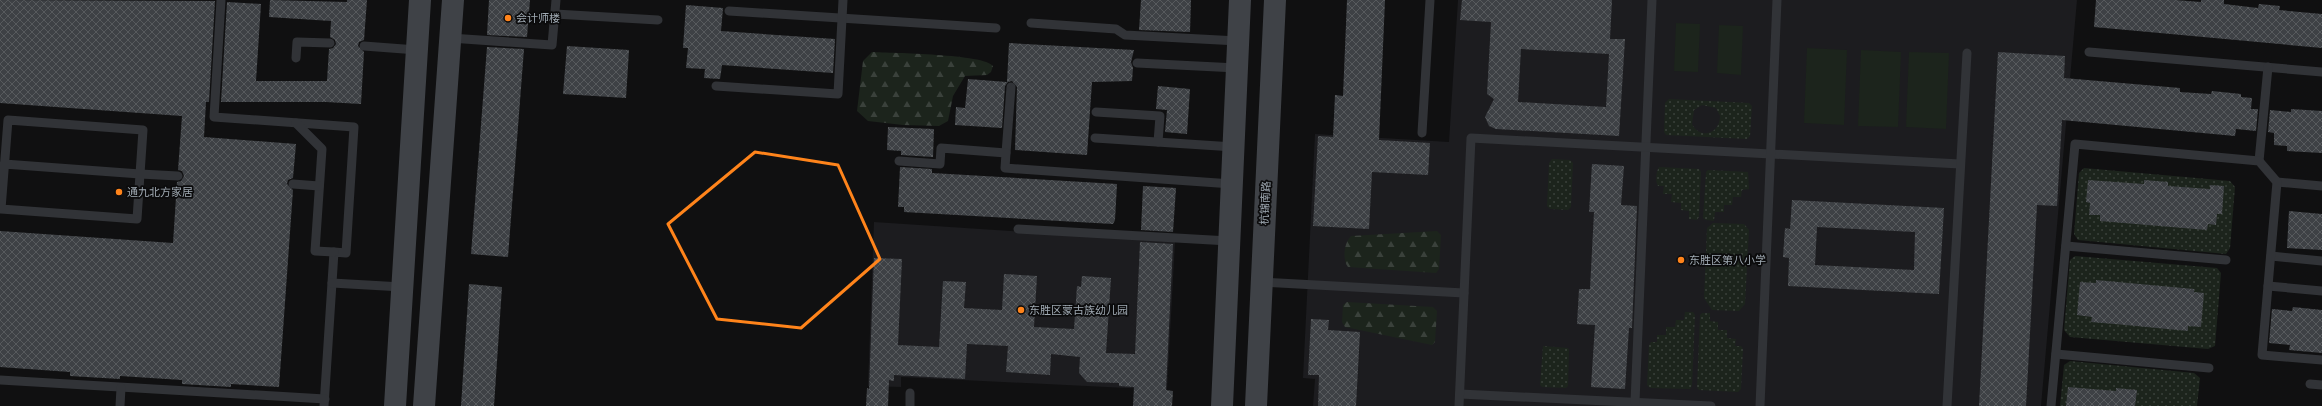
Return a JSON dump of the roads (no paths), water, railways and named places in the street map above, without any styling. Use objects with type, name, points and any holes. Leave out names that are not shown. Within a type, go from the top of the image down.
[{"type":"main road","points":[[395,406],[420,0]]},
{"type":"main road","points":[[424,406],[453,0]]},
{"type":"main road","points":[[1222,406],[1240,0]]},
{"type":"main road","name":"杭锦南路","points":[[1256,406],[1275,0]]},
{"type":"lane","points":[[221,0],[214,117],[354,127],[346,253],[315,250],[322,149],[296,123]]},
{"type":"lane","points":[[450,38],[552,45],[556,0]]},
{"type":"lane","points":[[716,86],[838,94],[844,0]]},
{"type":"lane","points":[[1422,133],[1430,0]]},
{"type":"lane","points":[[1635,402],[1652,0]]},
{"type":"lane","points":[[1760,406],[1777,0]]},
{"type":"lane","points":[[729,11],[996,28]]},
{"type":"lane","points":[[555,14],[658,20]]},
{"type":"lane","points":[[1031,23],[1116,29],[1125,36],[1238,41]]},
{"type":"lane","points":[[296,58],[297,42],[330,43]]},
{"type":"lane","points":[[364,46],[417,50]]},
{"type":"lane","points":[[2089,52],[2322,72]]},
{"type":"lane","points":[[1947,406],[1967,53]]},
{"type":"lane","points":[[1137,63],[1237,68]]},
{"type":"lane","points":[[2259,162],[2268,67]]},
{"type":"lane","points":[[1011,87],[1005,168],[1232,184]]},
{"type":"lane","points":[[1096,112],[1160,116],[1158,142]]},
{"type":"lane","points":[[8,120],[143,130],[140,174],[137,219],[1,209],[8,120]]},
{"type":"lane","points":[[1095,138],[1234,147]]},
{"type":"lane","points":[[1460,406],[1471,138],[1960,164]]},
{"type":"lane","points":[[2051,406],[2075,144],[2259,162],[2277,182],[2322,186]]},
{"type":"lane","points":[[899,161],[940,164],[941,148],[1006,153]]},
{"type":"lane","points":[[4,164],[178,176]]},
{"type":"lane","points":[[2277,182],[2262,355],[2322,360]]},
{"type":"lane","points":[[293,184],[319,186]]},
{"type":"lane","points":[[1018,229],[1229,241]]},
{"type":"lane","points":[[2066,246],[2226,260]]},
{"type":"lane","points":[[0,380],[324,403],[334,252]]},
{"type":"lane","points":[[2271,256],[2322,261]]},
{"type":"lane","points":[[332,282],[402,287]]},
{"type":"lane","points":[[1262,282],[1464,293]]},
{"type":"lane","points":[[2268,286],[2322,291]]},
{"type":"lane","points":[[2056,354],[2209,368]]},
{"type":"lane","points":[[2310,384],[2322,385]]},
{"type":"lane","points":[[120,406],[121,388]]},
{"type":"lane","points":[[910,393],[910,406]]},
{"type":"lane","points":[[1460,394],[1625,404],[1635,402],[1711,406]]},
{"type":"place","name":"会计师楼","points":[[508,18]]},
{"type":"place","name":"通九北方家居","points":[[119,192]]},
{"type":"place","name":"东胜区第八小学","points":[[1681,260]]},
{"type":"place","name":"东胜区蒙古族幼儿园","points":[[1021,310]]}]
